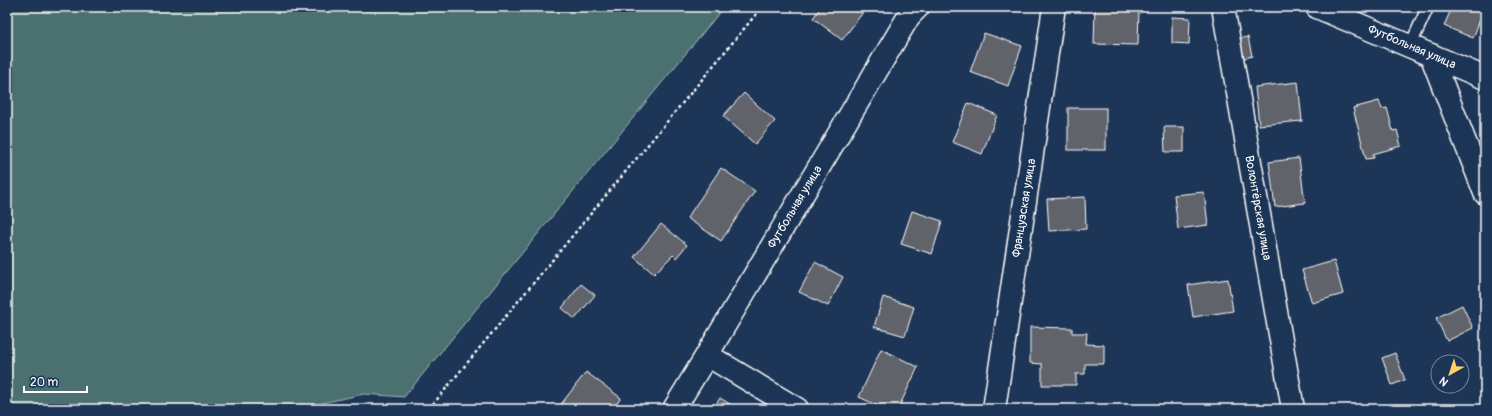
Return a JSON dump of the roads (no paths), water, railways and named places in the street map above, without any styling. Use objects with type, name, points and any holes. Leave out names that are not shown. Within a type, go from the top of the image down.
[{"type":"street","name":"Футбольная улица","points":[[674,409],[909,16],[918,7]]},
{"type":"street","name":"Французская улица","points":[[994,409],[1054,7]]},
{"type":"street","name":"Волонтёрская улица","points":[[1224,7],[1293,409]]},
{"type":"street","name":"Футбольная улица","points":[[1317,7],[1485,78]]},
{"type":"street","points":[[1432,55],[1485,193]]},
{"type":"street","points":[[707,355],[797,409]]},
{"type":"lane","points":[[1410,46],[1428,7]]}]
